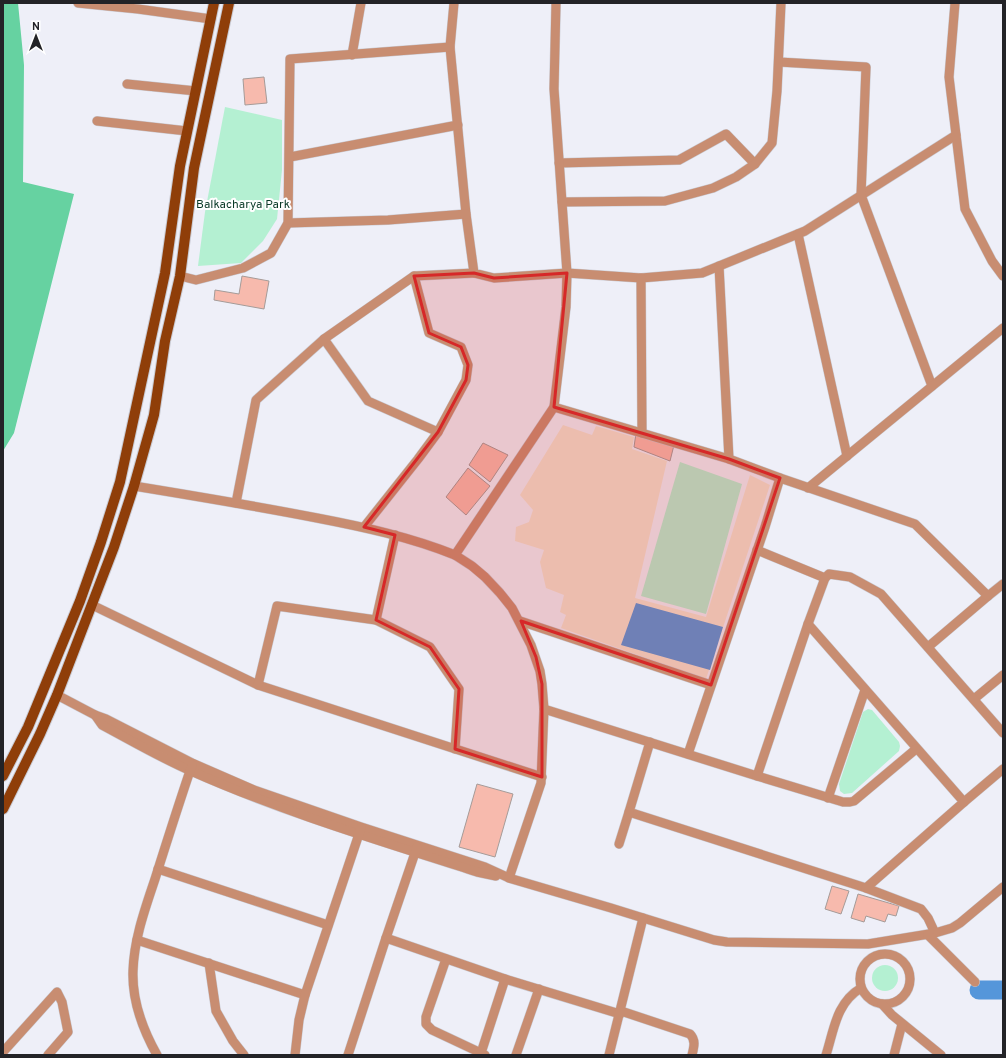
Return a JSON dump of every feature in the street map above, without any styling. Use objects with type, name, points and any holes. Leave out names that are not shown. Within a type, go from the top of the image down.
[{"type":"main road","points":[[3,776],[28,727],[80,601],[120,482],[165,273],[180,166],[214,3]]},
{"type":"main road","points":[[3,809],[57,696],[92,605],[114,547],[134,486],[154,415],[165,341],[180,276],[194,168],[229,3]]},
{"type":"street","points":[[78,3],[211,19]]},
{"type":"street","points":[[352,55],[361,3]]},
{"type":"street","points":[[454,3],[450,47],[466,214],[474,273]]},
{"type":"street","points":[[455,555],[554,407],[566,306],[567,273],[554,89],[556,3]]},
{"type":"street","points":[[562,202],[665,201],[713,188],[736,177],[755,164],[772,143],[778,91],[781,3]]},
{"type":"street","points":[[955,3],[949,77],[965,209],[992,261],[1003,276]]},
{"type":"street","points":[[180,276],[196,280],[244,268],[271,253],[288,223],[290,59],[450,47]]},
{"type":"street","points":[[779,62],[866,67],[860,196],[932,386]]},
{"type":"street","points":[[127,84],[196,91]]},
{"type":"street","points":[[97,120],[188,131]]},
{"type":"street","points":[[290,157],[458,125]]},
{"type":"street","points":[[560,162],[679,160],[726,134],[755,164]]},
{"type":"street","points":[[236,503],[256,400],[324,339],[414,276],[474,273],[494,278],[567,273],[641,278],[702,273],[804,231],[956,135]]},
{"type":"street","points":[[288,223],[388,220],[466,214]]},
{"type":"street","points":[[798,234],[847,456]]},
{"type":"street","points":[[718,266],[729,459]]},
{"type":"street","points":[[364,527],[418,460],[438,432],[466,380],[468,365],[461,347],[429,333],[414,276]]},
{"type":"street","points":[[641,278],[642,433]]},
{"type":"street","points":[[808,488],[1003,328]]},
{"type":"street","points":[[324,339],[368,401],[438,432]]},
{"type":"street","points":[[554,407],[729,459],[808,488],[915,524],[988,596]]},
{"type":"street","points":[[688,754],[758,550],[780,478]]},
{"type":"street","points":[[134,486],[364,527],[395,535],[455,555],[485,577],[512,608],[520,620],[532,645],[542,684],[544,709],[542,777],[538,795],[509,878]]},
{"type":"street","points":[[376,620],[395,535]]},
{"type":"street","points":[[758,550],[824,578]]},
{"type":"street","points":[[758,776],[824,578],[829,574],[850,577],[881,594],[1003,733]]},
{"type":"street","points":[[928,647],[1003,584]]},
{"type":"street","points":[[92,605],[258,685],[542,777]]},
{"type":"street","points":[[258,685],[277,606],[376,620],[430,647],[459,688],[455,749]]},
{"type":"street","points":[[520,620],[711,685]]},
{"type":"street","points":[[808,624],[964,802]]},
{"type":"street","points":[[974,699],[1003,675]]},
{"type":"street","points":[[828,798],[865,690]]},
{"type":"street","points":[[57,696],[94,715],[102,725],[282,808],[360,830],[416,849],[485,867],[509,878],[714,940],[728,942],[868,944],[932,934],[952,928],[960,923],[1003,887]]},
{"type":"street","points":[[544,709],[846,803],[854,801],[916,749]]},
{"type":"street","points":[[619,844],[650,742]]},
{"type":"street","points":[[154,1054],[137,1003],[133,971],[141,921],[191,767]]},
{"type":"street","points":[[866,888],[1003,769]]},
{"type":"street","points":[[629,812],[866,888],[921,908],[928,918],[932,934],[975,982]]},
{"type":"street","points":[[295,1055],[299,1020],[305,994],[360,830]]},
{"type":"street","points":[[348,1055],[416,849]]},
{"type":"street","points":[[158,869],[328,925]]},
{"type":"street","points":[[609,1055],[643,918]]},
{"type":"street","points":[[386,938],[539,989],[690,1034],[694,1041],[692,1055]]},
{"type":"street","points":[[137,940],[305,994]]},
{"type":"street","points":[[868,944],[874,956]]},
{"type":"street","points":[[891,954],[899,957],[909,970],[911,979],[909,987],[905,995],[899,1001],[891,1004],[882,1004],[869,1000],[861,988],[859,982],[862,968],[867,961],[874,956],[891,954]]},
{"type":"street","points":[[446,959],[426,1017],[426,1024],[432,1030],[483,1054],[505,978]]},
{"type":"street","points":[[209,963],[216,1011],[233,1041],[244,1055]]},
{"type":"street","points":[[826,1055],[841,1008],[848,997],[861,988]]},
{"type":"street","points":[[516,1055],[539,989]]},
{"type":"street","points":[[3,1052],[57,992],[62,1002],[68,1032],[48,1055]]},
{"type":"street","points":[[882,1004],[902,1024],[941,1055]]},
{"type":"street","points":[[894,1055],[902,1024]]},
{"type":"highlighted area","points":[[474,273],[494,278],[567,273],[554,407],[729,459],[780,478],[711,685],[521,621],[536,657],[542,684],[542,777],[455,749],[459,689],[430,647],[376,620],[395,535],[364,527],[438,432],[466,380],[468,365],[461,347],[429,333],[414,276]]},
{"type":"shaded area","points":[[563,425],[592,435],[596,426],[634,437],[632,449],[667,461],[635,598],[706,617],[750,475],[770,485],[706,679],[561,628],[566,615],[560,612],[564,595],[546,588],[540,562],[544,550],[515,541],[516,527],[529,522],[533,510],[520,495]]},
{"type":"green space","points":[[3,3],[18,3],[24,65],[23,182],[74,194],[14,433],[3,451]]},
{"type":"green space","name":"Balkacharya Park","points":[[225,107],[282,120],[282,170],[277,219],[263,241],[241,263],[198,266],[205,212]]},
{"type":"green space","points":[[680,462],[742,484],[706,614],[641,596]]},
{"type":"green space","points":[[868,709],[872,710],[899,742],[899,751],[852,793],[844,794],[840,791],[839,784],[863,712]]},
{"type":"green space","points":[[885,965],[894,969],[898,978],[894,987],[885,991],[876,987],[872,978],[876,969]]},
{"type":"water","points":[[636,603],[723,627],[710,670],[621,645]]},
{"type":"building","points":[[264,77],[267,103],[245,105],[243,79]]},
{"type":"building","points":[[242,276],[269,281],[264,309],[214,300],[215,290],[239,294]]},
{"type":"building","points":[[636,433],[674,445],[670,461],[634,447]]},
{"type":"building","points":[[483,443],[508,455],[490,482],[469,465]]},
{"type":"building","points":[[468,468],[490,486],[466,515],[446,497]]},
{"type":"building","points":[[477,784],[513,794],[495,857],[459,847]]},
{"type":"building","points":[[832,886],[849,891],[841,914],[825,909]]},
{"type":"building","points":[[858,894],[899,906],[896,916],[888,914],[885,922],[866,916],[864,922],[851,918]]},
{"type":"waterway","points":[[979,990],[1003,990]]}]
